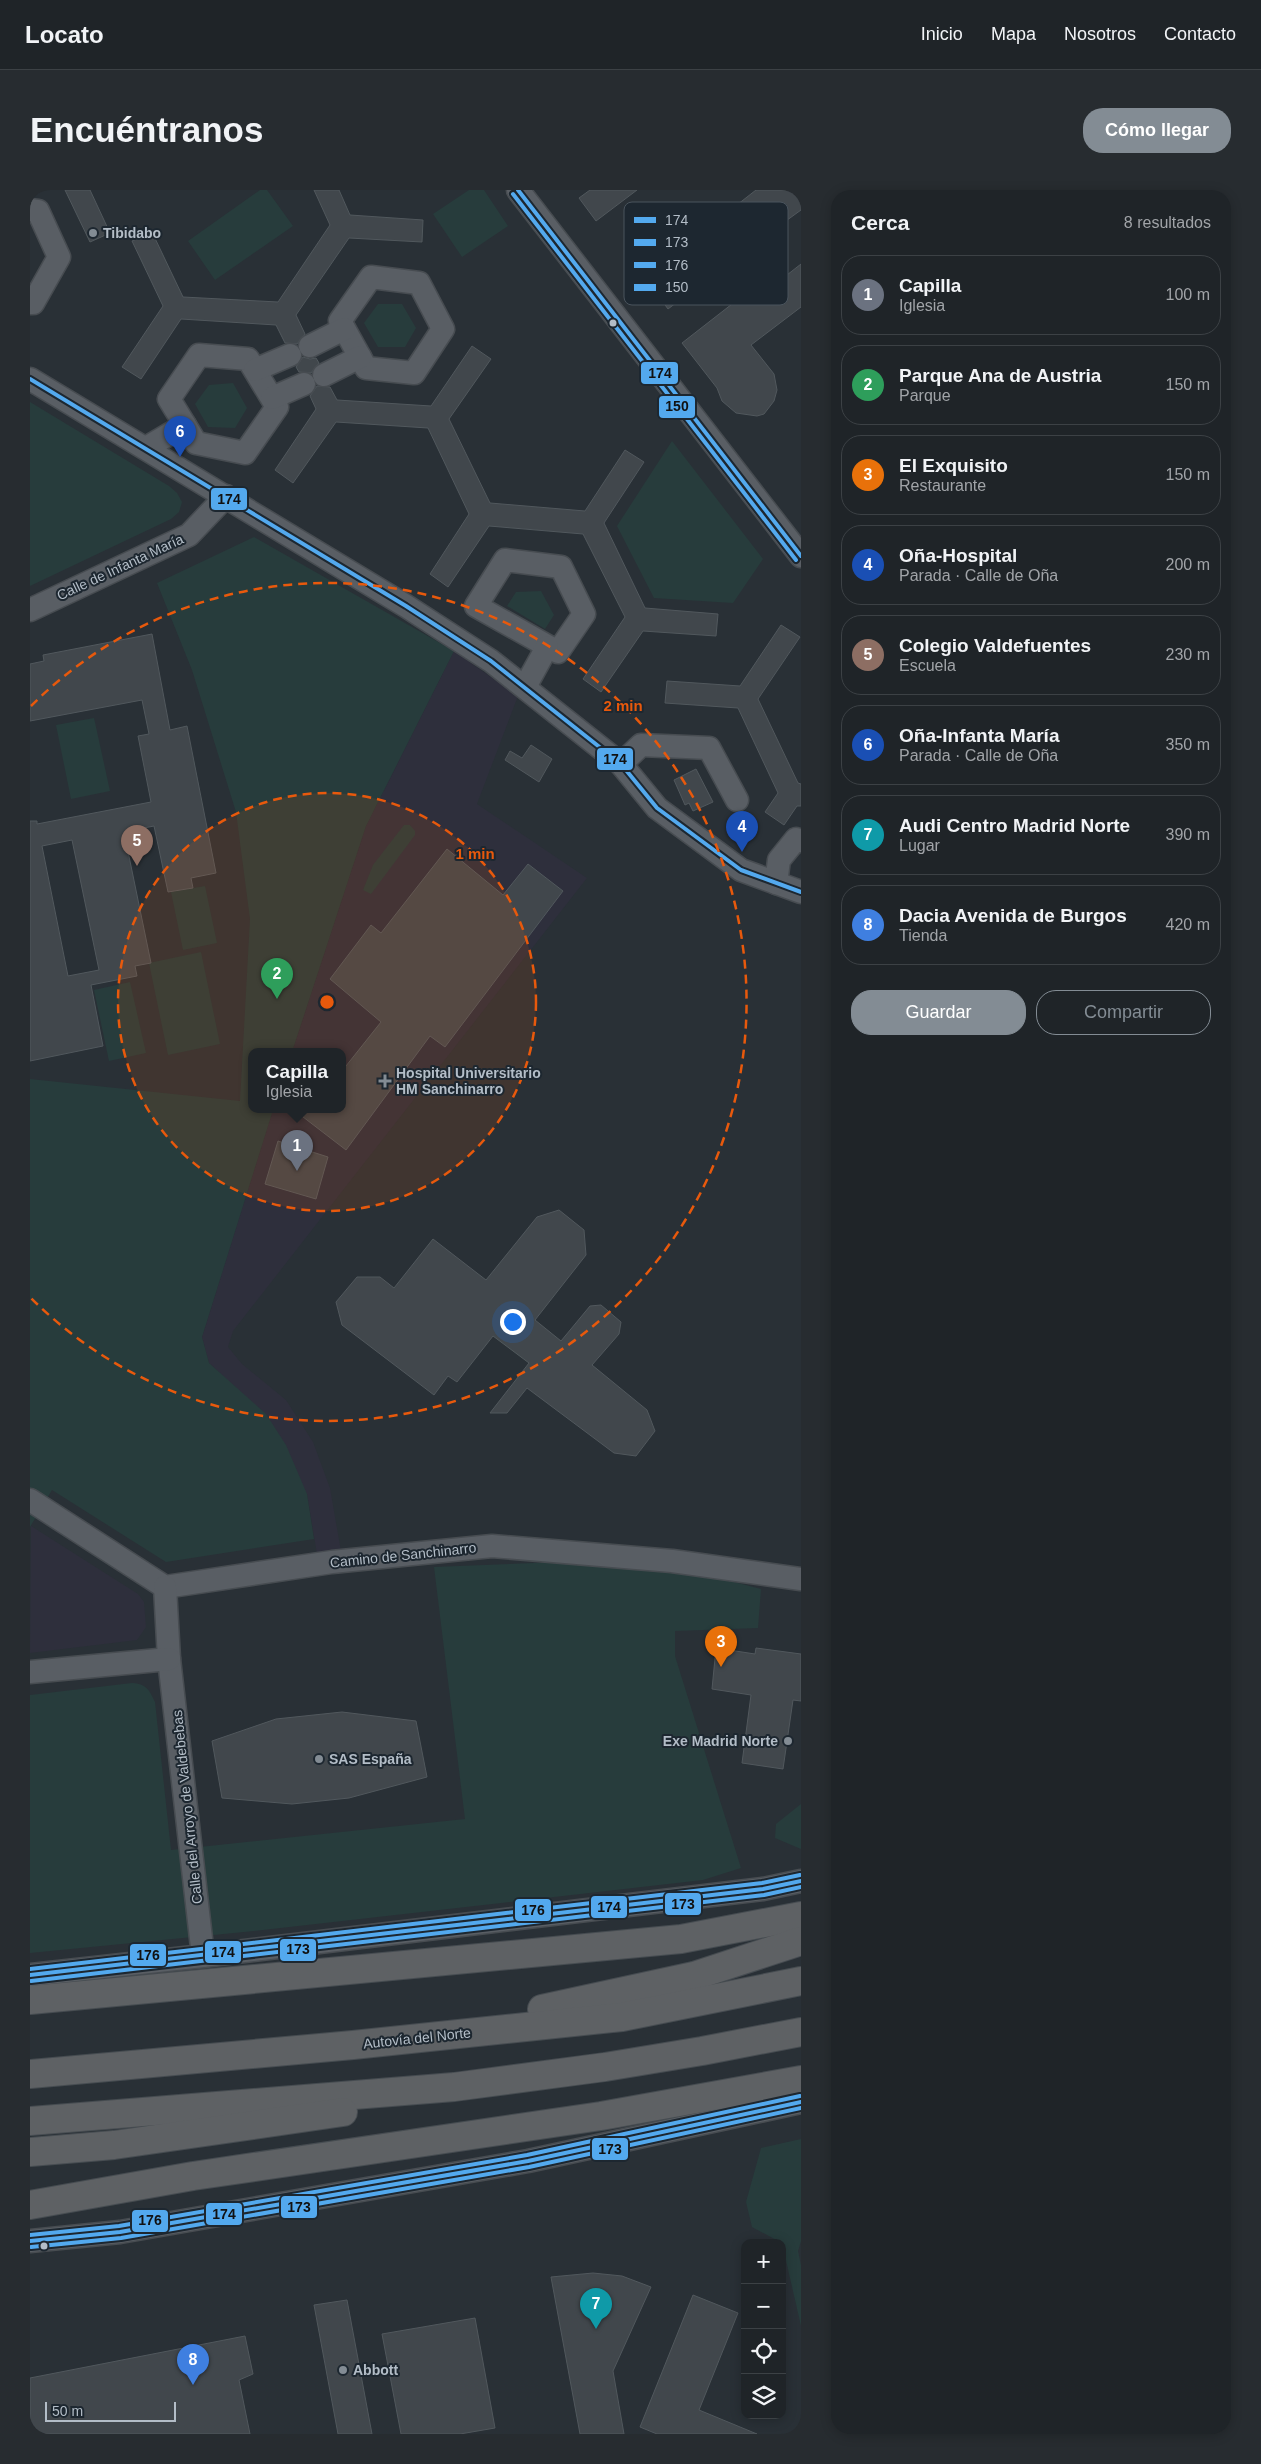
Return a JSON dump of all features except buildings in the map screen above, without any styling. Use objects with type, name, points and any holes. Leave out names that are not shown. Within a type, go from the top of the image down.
[{"type":"highway","points":[[30,2000],[681,1939],[801,1916]]},
{"type":"highway","points":[[353,2045],[586,2001],[694,1976],[801,1941]]},
{"type":"highway","name":"Autovía del Norte","points":[[30,2074],[353,2045],[622,2017],[801,1981]]},
{"type":"highway","points":[[30,2121],[420,2090],[605,2066],[702,2051],[801,2032]]},
{"type":"highway","points":[[30,2206],[193,2176],[602,2116],[801,2080]]},
{"type":"highway","points":[[30,2152],[114,2145],[374,2108],[420,2090]]},
{"type":"street","points":[[518,190],[801,556]]},
{"type":"street","points":[[30,210],[38,211],[59,257],[33,303],[30,303]]},
{"type":"street","points":[[371,277],[419,283],[443,329],[414,373],[366,368],[360,357],[340,321],[371,277]]},
{"type":"street","points":[[255,370],[344,329]]},
{"type":"street","points":[[199,355],[248,359],[272,398],[277,407],[245,453],[196,443],[170,399],[199,355]]},
{"type":"street","points":[[272,398],[360,357]]},
{"type":"street","points":[[30,379],[406,606],[491,661],[621,764],[657,808],[741,870],[801,892]]},
{"type":"street","points":[[146,448],[162,441],[185,425]]},
{"type":"street","name":"Calle de Infanta María","points":[[30,610],[189,535],[226,496]]},
{"type":"street","points":[[506,560],[560,567],[584,614],[558,652],[547,647],[476,606],[506,560]]},
{"type":"street","points":[[462,642],[485,612]]},
{"type":"street","points":[[525,687],[547,647]]},
{"type":"street","points":[[621,764],[641,745],[709,748],[737,800]]},
{"type":"street","points":[[776,882],[779,860],[796,839],[801,841]]},
{"type":"street","points":[[30,1500],[165,1587]]},
{"type":"street","name":"Camino de Sanchinarro","points":[[165,1587],[332,1562],[492,1546],[672,1561],[801,1579]]},
{"type":"street","name":"Calle del Arroyo de Valdebebas","points":[[165,1587],[170,1659],[179,1726],[203,1956]]},
{"type":"street","points":[[30,1672],[170,1659]]},
{"type":"street","points":[[30,1975],[753,1890],[801,1881]]},
{"type":"street","points":[[30,2241],[120,2232],[528,2162],[801,2102]]},
{"type":"shaded area","name":"Hospital Universitario HM Sanchinarro","points":[[454,651],[518,696],[477,804],[587,878],[233,1331],[228,1347],[242,1364],[286,1400],[313,1442],[330,1488],[341,1551],[317,1554],[307,1494],[224,1377],[209,1363],[202,1337],[272,1113],[346,1113],[346,1048],[293,1048],[366,826]]},
{"type":"shaded area","points":[[31,1526],[138,1594],[144,1602],[146,1627],[137,1640],[30,1653]]},
{"type":"green space","points":[[260,190],[267,190],[293,226],[215,280],[188,241]]},
{"type":"green space","points":[[469,190],[484,190],[508,226],[462,257],[433,214]]},
{"type":"green space","points":[[378,304],[402,304],[416,328],[405,347],[378,347],[364,323]]},
{"type":"green space","points":[[233,383],[247,408],[235,428],[208,427],[195,404],[209,385]]},
{"type":"green space","points":[[30,402],[169,486],[177,493],[182,502],[179,512],[171,519],[30,586]]},
{"type":"green space","points":[[672,441],[763,559],[733,603],[654,598],[617,526]]},
{"type":"green space","points":[[254,537],[454,651],[366,826],[293,1048],[248,1048],[248,1113],[272,1113],[202,1337],[209,1363],[266,1414],[286,1445],[307,1494],[314,1539],[166,1562],[52,1490],[30,1527],[30,1079],[240,1101],[250,919],[236,812],[192,670],[157,583]]},
{"type":"green space","points":[[541,591],[554,615],[545,629],[507,606],[516,592]]},
{"type":"green space","points":[[94,718],[110,791],[71,799],[56,725]]},
{"type":"green space","points":[[404,825],[410,825],[415,831],[415,835],[371,894],[363,890],[373,865]]},
{"type":"green space","points":[[205,886],[217,943],[183,950],[171,892]]},
{"type":"green space","points":[[201,952],[220,1044],[168,1055],[149,963]]},
{"type":"green space","points":[[130,982],[146,1053],[109,1061],[94,990]]},
{"type":"green space","points":[[560,1562],[715,1577],[761,1589],[758,1628],[675,1631],[675,1656],[741,1868],[703,1880],[254,1931],[30,1953],[30,1695],[132,1683],[146,1688],[155,1702],[171,1850],[465,1819],[434,1567]]},
{"type":"green space","points":[[801,1804],[801,1849],[775,1838],[776,1824]]},
{"type":"green space","points":[[801,2139],[801,2241],[798,2251],[801,2265],[801,2326],[786,2260],[786,2239],[774,2239],[752,2227],[746,2202],[761,2148]]},
{"type":"transit line","name":"174","points":[[518,190],[801,556]]},
{"type":"transit line","name":"150","points":[[513,194],[796,560]]},
{"type":"transit line","name":"174","points":[[30,379],[406,606],[491,661],[621,764],[657,808],[741,870],[801,892]]},
{"type":"transit line","name":"176","points":[[30,1969],[762,1883],[800,1875]]},
{"type":"transit line","name":"174","points":[[30,1975],[763,1889],[801,1881]]},
{"type":"transit line","name":"173","points":[[31,1981],[764,1895],[801,1887]]},
{"type":"transit line","name":"176","points":[[30,2235],[119,2226],[527,2155],[800,2096]]},
{"type":"transit line","name":"174","points":[[30,2241],[120,2232],[528,2161],[801,2102]]},
{"type":"transit line","name":"173","points":[[31,2247],[121,2238],[529,2167],[801,2108]]},
{"type":"place","name":"Tibidabo","points":[[93,233]]},
{"type":"place","name":"Oña-Infanta María","points":[[180,457]]},
{"type":"place","name":"Oña-Hospital","points":[[742,852]]},
{"type":"place","name":"Colegio Valdefuentes","points":[[137,866]]},
{"type":"place","name":"Parque Ana de Austria","points":[[277,999]]},
{"type":"place","name":"Hospital Universitario HM Sanchinarro","points":[[385,1081]]},
{"type":"place","name":"Capilla","points":[[297,1171]]},
{"type":"place","name":"El Exquisito","points":[[721,1667]]},
{"type":"place","name":"Exe Madrid Norte","points":[[788,1741]]},
{"type":"place","name":"SAS España","points":[[319,1759]]},
{"type":"place","name":"Audi Centro Madrid Norte","points":[[596,2329]]},
{"type":"place","name":"Abbott","points":[[343,2370]]},
{"type":"place","name":"Dacia Avenida de Burgos","points":[[193,2385]]}]
